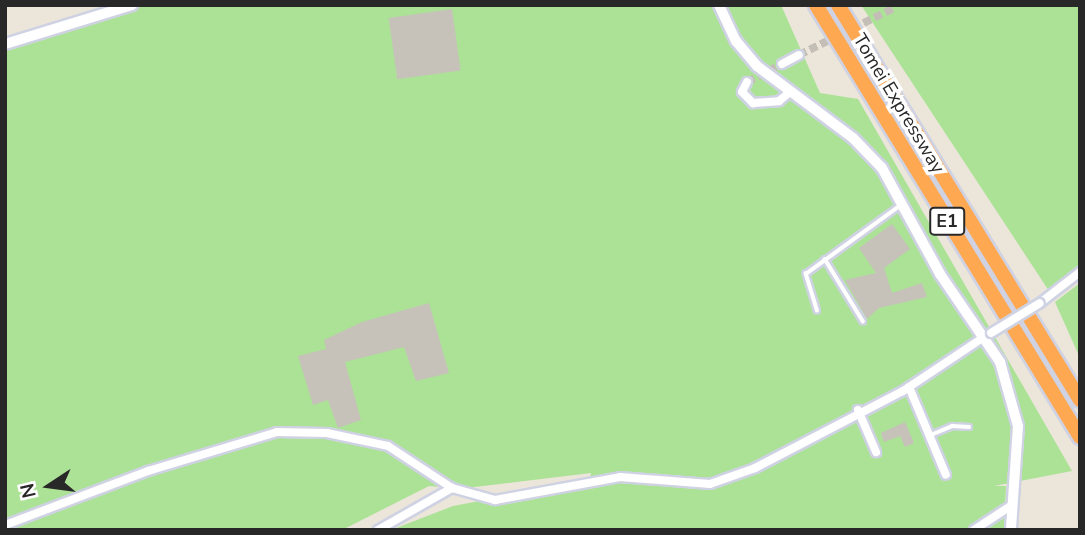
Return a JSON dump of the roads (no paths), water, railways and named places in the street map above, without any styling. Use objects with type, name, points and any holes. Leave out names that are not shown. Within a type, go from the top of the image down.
[{"type":"highway","name":"Tomei Expressway","points":[[816,5],[1080,437]]},
{"type":"highway","name":"Tomei Expressway","points":[[838,5],[1080,400]]},
{"type":"street","points":[[5,44],[132,5]]},
{"type":"street","points":[[719,5],[746,54],[869,153],[904,203],[940,274],[988,334],[1016,404],[1011,530]]},
{"type":"street","points":[[782,64],[799,55]]},
{"type":"street","points":[[747,82],[742,92],[753,103],[779,101],[790,92]]},
{"type":"street","points":[[5,525],[148,471],[277,432],[327,433],[388,446],[452,488],[495,500],[620,477],[710,484],[755,468],[858,410],[909,387],[1040,303],[1080,272]]},
{"type":"street","points":[[909,387],[946,475]]},
{"type":"street","points":[[858,410],[876,452]]},
{"type":"street","points":[[378,530],[452,488]]},
{"type":"street","points":[[974,530],[1012,505]]},
{"type":"lane","points":[[817,311],[806,274],[904,203]]},
{"type":"lane","points":[[825,259],[863,321]]},
{"type":"lane","points":[[931,436],[951,426],[969,426]]},
{"type":"tunnel","points":[[799,55],[894,8]]},
{"type":"tunnel","points":[[747,82],[782,64]]}]
